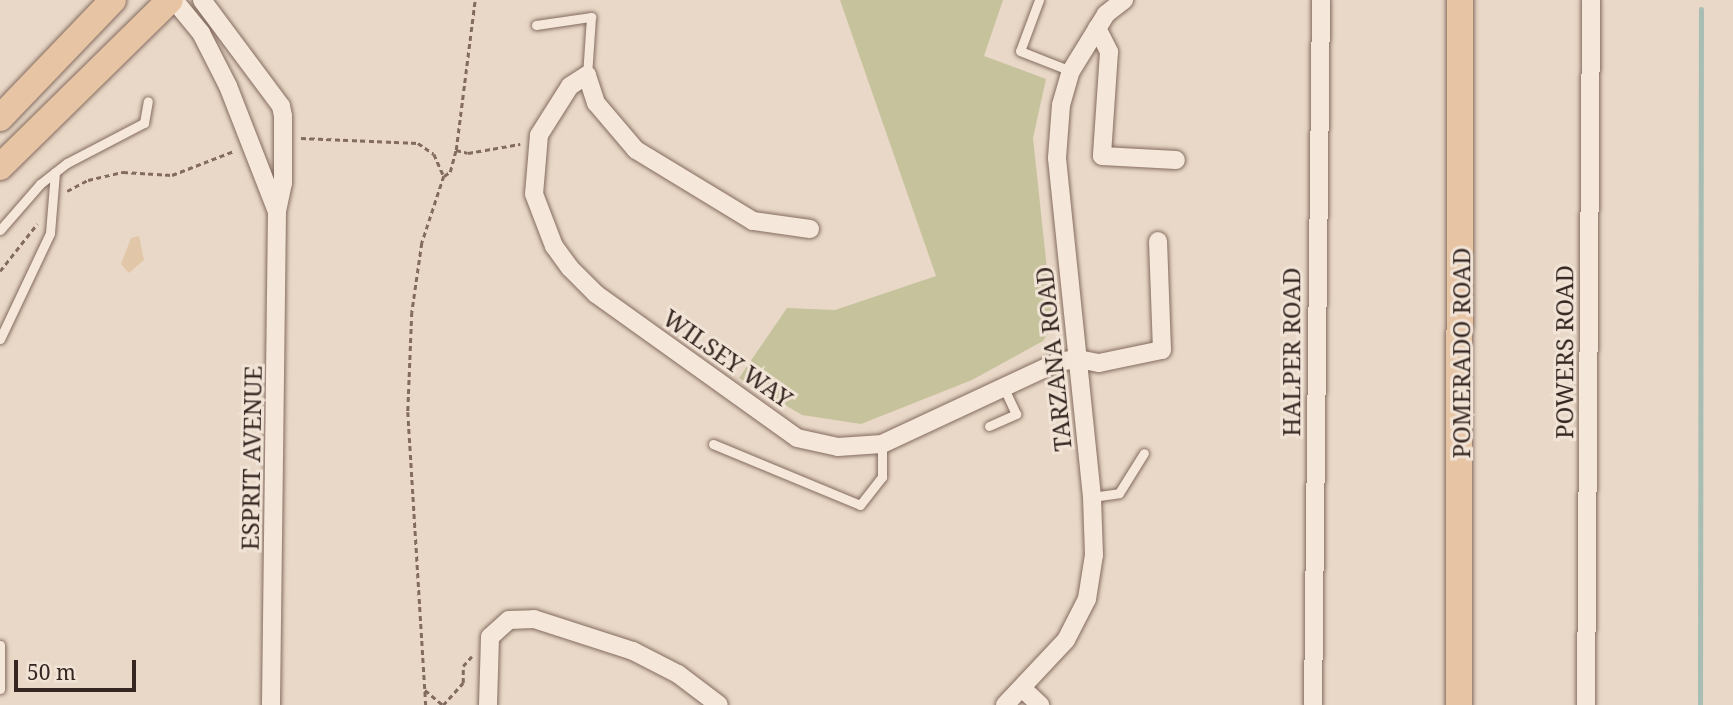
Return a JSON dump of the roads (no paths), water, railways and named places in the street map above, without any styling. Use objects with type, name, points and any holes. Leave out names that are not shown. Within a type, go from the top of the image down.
[{"type":"main road","points":[[0,118],[113,0]]},
{"type":"main road","points":[[0,167],[172,0]]},
{"type":"main road","name":"POMERADO ROAD","points":[[1459,705],[1460,0]]},
{"type":"street","name":"ESPRIT AVENUE","points":[[172,0],[201,33],[252,145],[277,212]]},
{"type":"street","name":"ESPRIT AVENUE","points":[[202,0],[281,106],[283,183],[277,212],[271,705]]},
{"type":"street","name":"TARZANA ROAD","points":[[1006,705],[1066,639],[1087,599],[1094,555],[1093,497],[1057,158],[1060,105],[1071,71],[1097,28],[1124,0]]},
{"type":"street","name":"HALPER ROAD","points":[[1312,705],[1321,0]]},
{"type":"street","name":"POWERS ROAD","points":[[1586,705],[1591,0]]},
{"type":"street","points":[[1097,28],[1109,52],[1102,156],[1176,160]]},
{"type":"street","points":[[587,75],[596,103],[636,150],[753,221],[810,229]]},
{"type":"street","name":"WILSEY WAY","points":[[587,75],[570,86],[546,118],[537,145],[534,194],[554,246],[596,294],[797,438],[838,447],[882,444],[1058,362],[1078,359],[1099,363],[1161,350],[1158,241]]},
{"type":"street","points":[[252,145],[280,137]]},
{"type":"street","points":[[488,705],[490,637],[509,620],[534,619],[633,651],[678,674],[719,705]]},
{"type":"street","points":[[1022,688],[1040,705]]},
{"type":"lane","points":[[1039,0],[1020,51],[1071,71]]},
{"type":"lane","points":[[536,25],[591,17],[587,75]]},
{"type":"lane","points":[[0,230],[55,172],[93,146],[144,123],[148,102]]},
{"type":"lane","points":[[0,339],[50,233],[55,172]]},
{"type":"lane","points":[[989,426],[1016,414],[1004,388]]},
{"type":"lane","points":[[713,443],[860,505],[882,477],[882,444]]},
{"type":"lane","points":[[1093,497],[1119,493],[1144,453]]},
{"type":"lane","points":[[0,645],[0,689]]},
{"type":"waterway","points":[[1700,705],[1701,9]]}]
